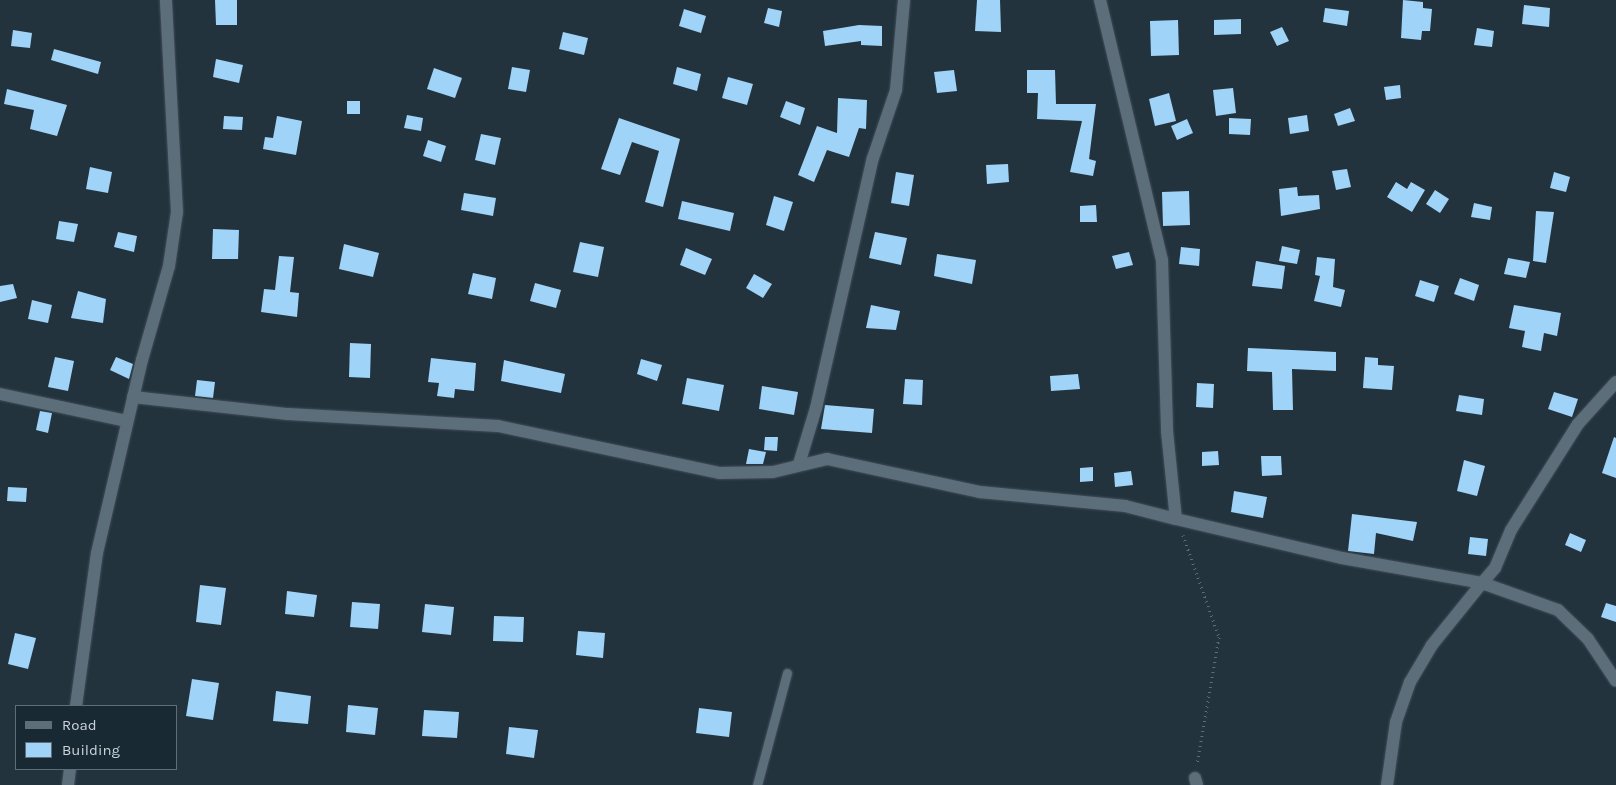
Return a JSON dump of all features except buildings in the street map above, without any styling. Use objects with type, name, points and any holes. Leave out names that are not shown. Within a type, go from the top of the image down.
[{"type":"street","points":[[76,705],[97,553],[127,421],[169,266],[177,212],[166,0]]},
{"type":"street","points":[[799,464],[816,408],[873,158],[896,90],[904,0]]},
{"type":"street","points":[[1100,0],[1162,260],[1167,431],[1176,518]]},
{"type":"street","points":[[1387,785],[1396,722],[1410,682],[1432,645],[1496,568],[1511,530],[1572,432],[1616,382]]},
{"type":"street","points":[[0,394],[127,421]]},
{"type":"street","points":[[133,398],[288,414],[498,426],[719,473],[773,472],[799,464],[827,459],[980,492],[1125,506],[1342,558],[1482,583],[1558,610],[1588,639],[1616,681]]},
{"type":"street","points":[[68,785],[70,770]]},
{"type":"lane","points":[[757,785],[787,673]]},
{"type":"path","points":[[1176,518],[1219,638],[1196,782]]}]
